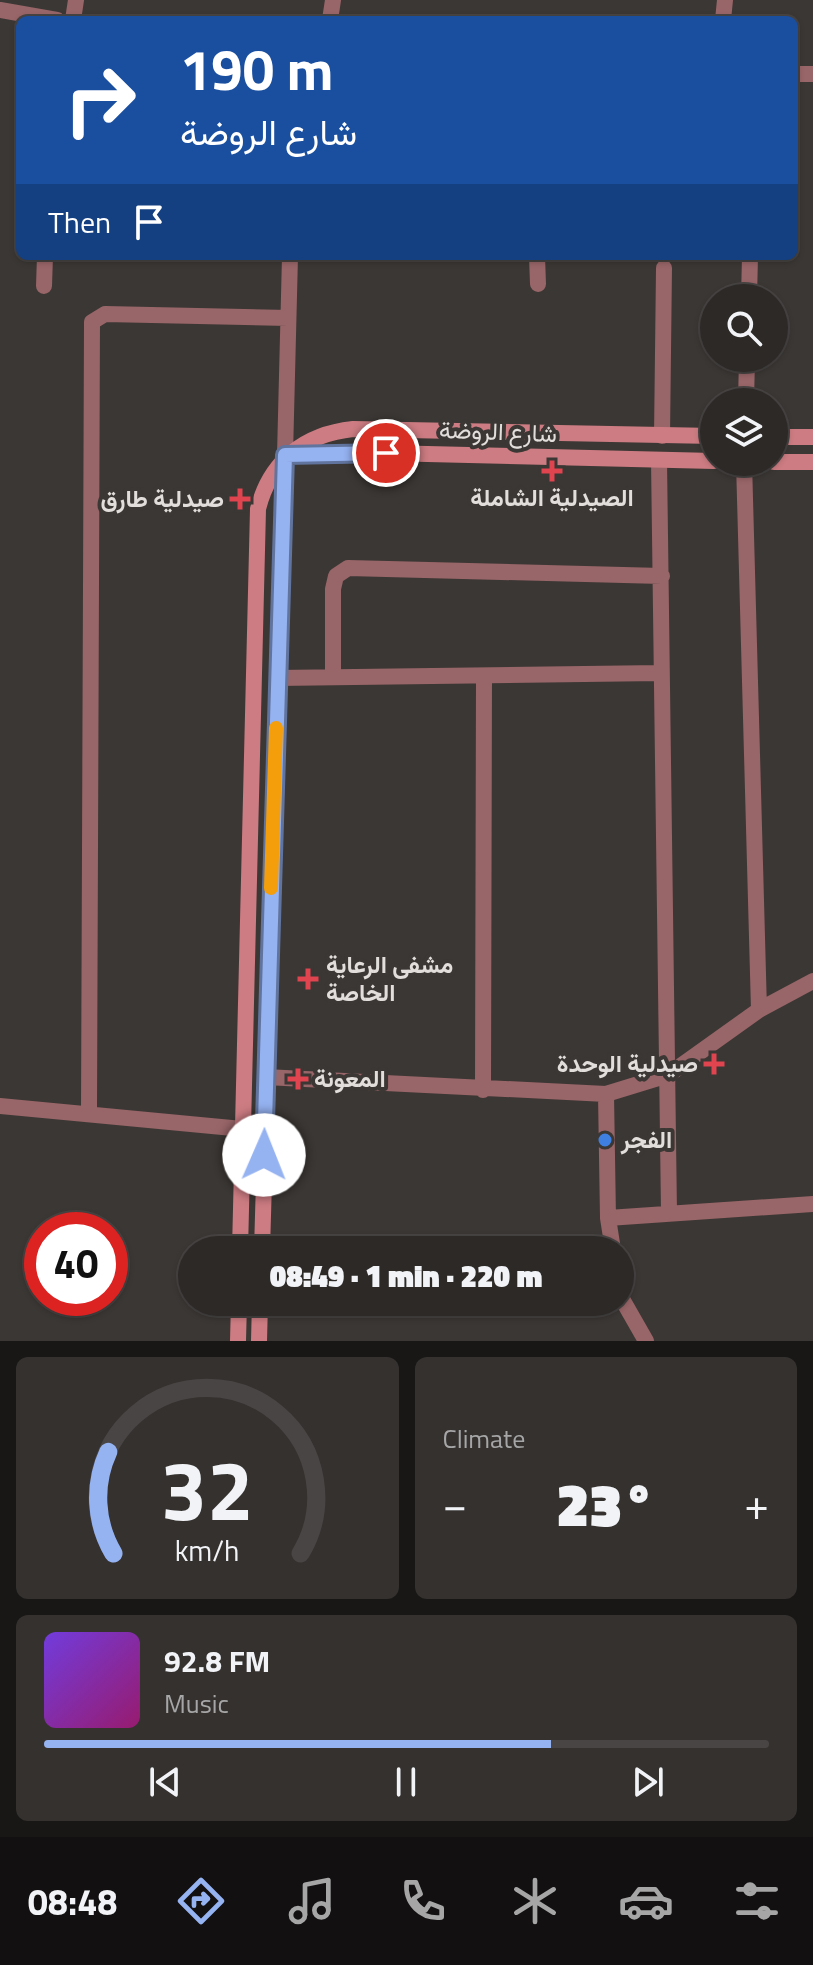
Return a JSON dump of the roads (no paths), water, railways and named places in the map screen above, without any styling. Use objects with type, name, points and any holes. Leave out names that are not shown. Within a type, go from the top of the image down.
[{"type":"street","points":[[0,10],[32,16]]},
{"type":"street","points":[[44,286],[45,260]]},
{"type":"street","points":[[262,1236],[290,260]]},
{"type":"street","points":[[537,260],[538,284]]},
{"type":"street","points":[[749,284],[750,260]]},
{"type":"street","points":[[662,436],[664,268]]},
{"type":"street","points":[[89,1112],[92,322],[105,314],[288,318]]},
{"type":"street","name":"شارع الروضة","points":[[285,455],[330,431],[353,429],[700,436]]},
{"type":"street","points":[[788,437],[813,437]]},
{"type":"street","name":"شارع الروضة","points":[[285,455],[386,453],[700,461]]},
{"type":"street","points":[[240,1236],[258,509],[263,489],[285,455]]},
{"type":"street","points":[[659,460],[669,1213]]},
{"type":"street","points":[[788,462],[813,462]]},
{"type":"street","points":[[744,476],[759,1010]]},
{"type":"street","points":[[333,675],[333,589],[336,576],[348,568],[662,576]]},
{"type":"street","points":[[277,678],[660,673]]},
{"type":"street","points":[[483,1090],[484,677]]},
{"type":"street","points":[[265,1077],[606,1094],[668,1075],[759,1010],[813,981]]},
{"type":"street","points":[[606,1094],[611,1236]]},
{"type":"street","points":[[0,1106],[89,1112],[264,1131]]},
{"type":"street","points":[[608,1218],[813,1204]]},
{"type":"street","points":[[238,1341],[239,1316]]},
{"type":"street","points":[[259,1341],[260,1316]]},
{"type":"street","points":[[632,1316],[646,1341]]},
{"type":"place","name":"الصيدلية الشاملة","points":[[552,471]]},
{"type":"place","name":"صيدلية طارق","points":[[240,499]]},
{"type":"place","name":"مشفى الرعاية الخاصة","points":[[308,979]]},
{"type":"place","name":"صيدلية الوحدة","points":[[714,1064]]},
{"type":"place","name":"المعونة","points":[[298,1079]]},
{"type":"place","name":"الفجر","points":[[605,1140]]}]
